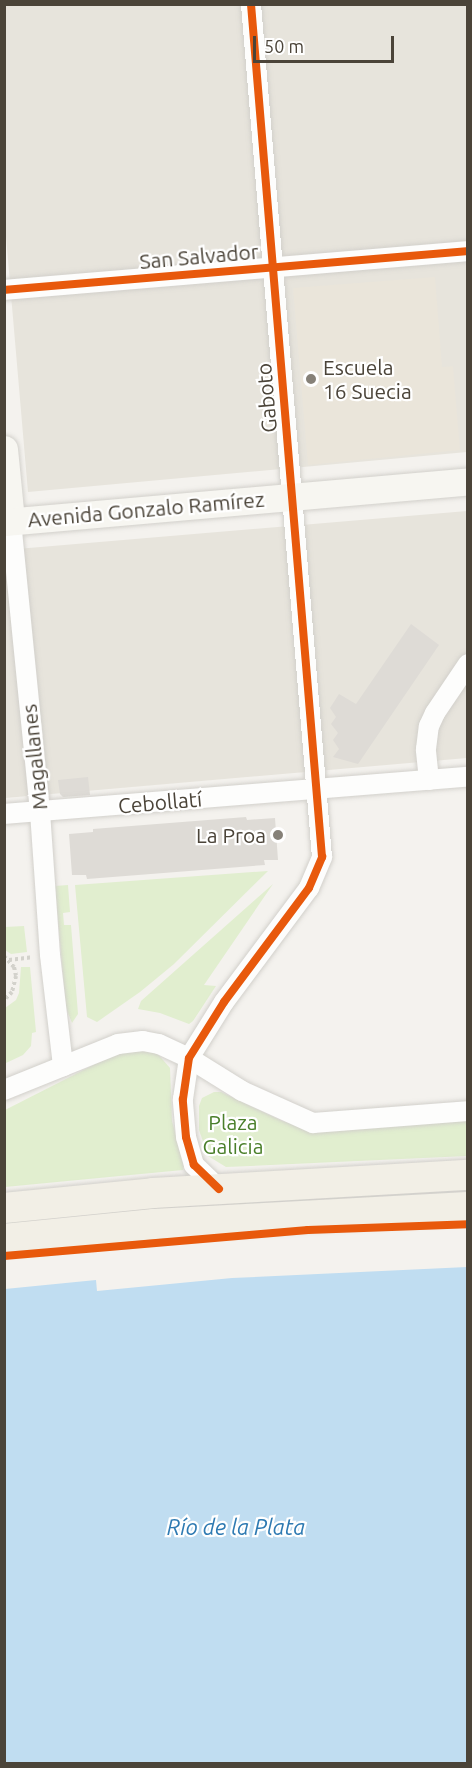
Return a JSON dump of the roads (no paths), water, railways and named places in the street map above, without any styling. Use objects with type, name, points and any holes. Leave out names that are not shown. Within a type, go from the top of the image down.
[{"type":"main road","points":[[4,1208],[219,1189],[468,1175]]},
{"type":"main road","points":[[4,1239],[154,1224],[468,1207]]},
{"type":"street","name":"Gaboto","points":[[189,1058],[224,1002],[317,874],[322,857],[250,4]]},
{"type":"street","name":"San Salvador","points":[[4,290],[468,251]]},
{"type":"street","name":"Magallanes","points":[[4,449],[8,521],[40,812],[50,955],[63,1066]]},
{"type":"street","name":"Avenida Gonzalo Ramírez","points":[[8,521],[468,481]]},
{"type":"street","points":[[429,780],[426,750],[429,726],[435,713],[468,664]]},
{"type":"street","name":"Cebollatí","points":[[4,814],[468,777]]},
{"type":"street","points":[[4,1090],[118,1044],[142,1041],[159,1044],[189,1058],[242,1091],[313,1123],[468,1111]]},
{"type":"street","points":[[189,1058],[183,1099],[186,1137],[194,1165],[219,1189]]},
{"type":"water","name":"Río de la Plata","points":[[467,1267],[467,1763],[5,1763],[5,1289],[96,1280],[97,1291],[232,1278]]},
{"type":"place","name":"Escuela 16 Suecia","points":[[311,379]]},
{"type":"place","name":"La Proa","points":[[278,835]]},
{"type":"park label","name":"Plaza Galicia","points":[[233,1134]]}]
